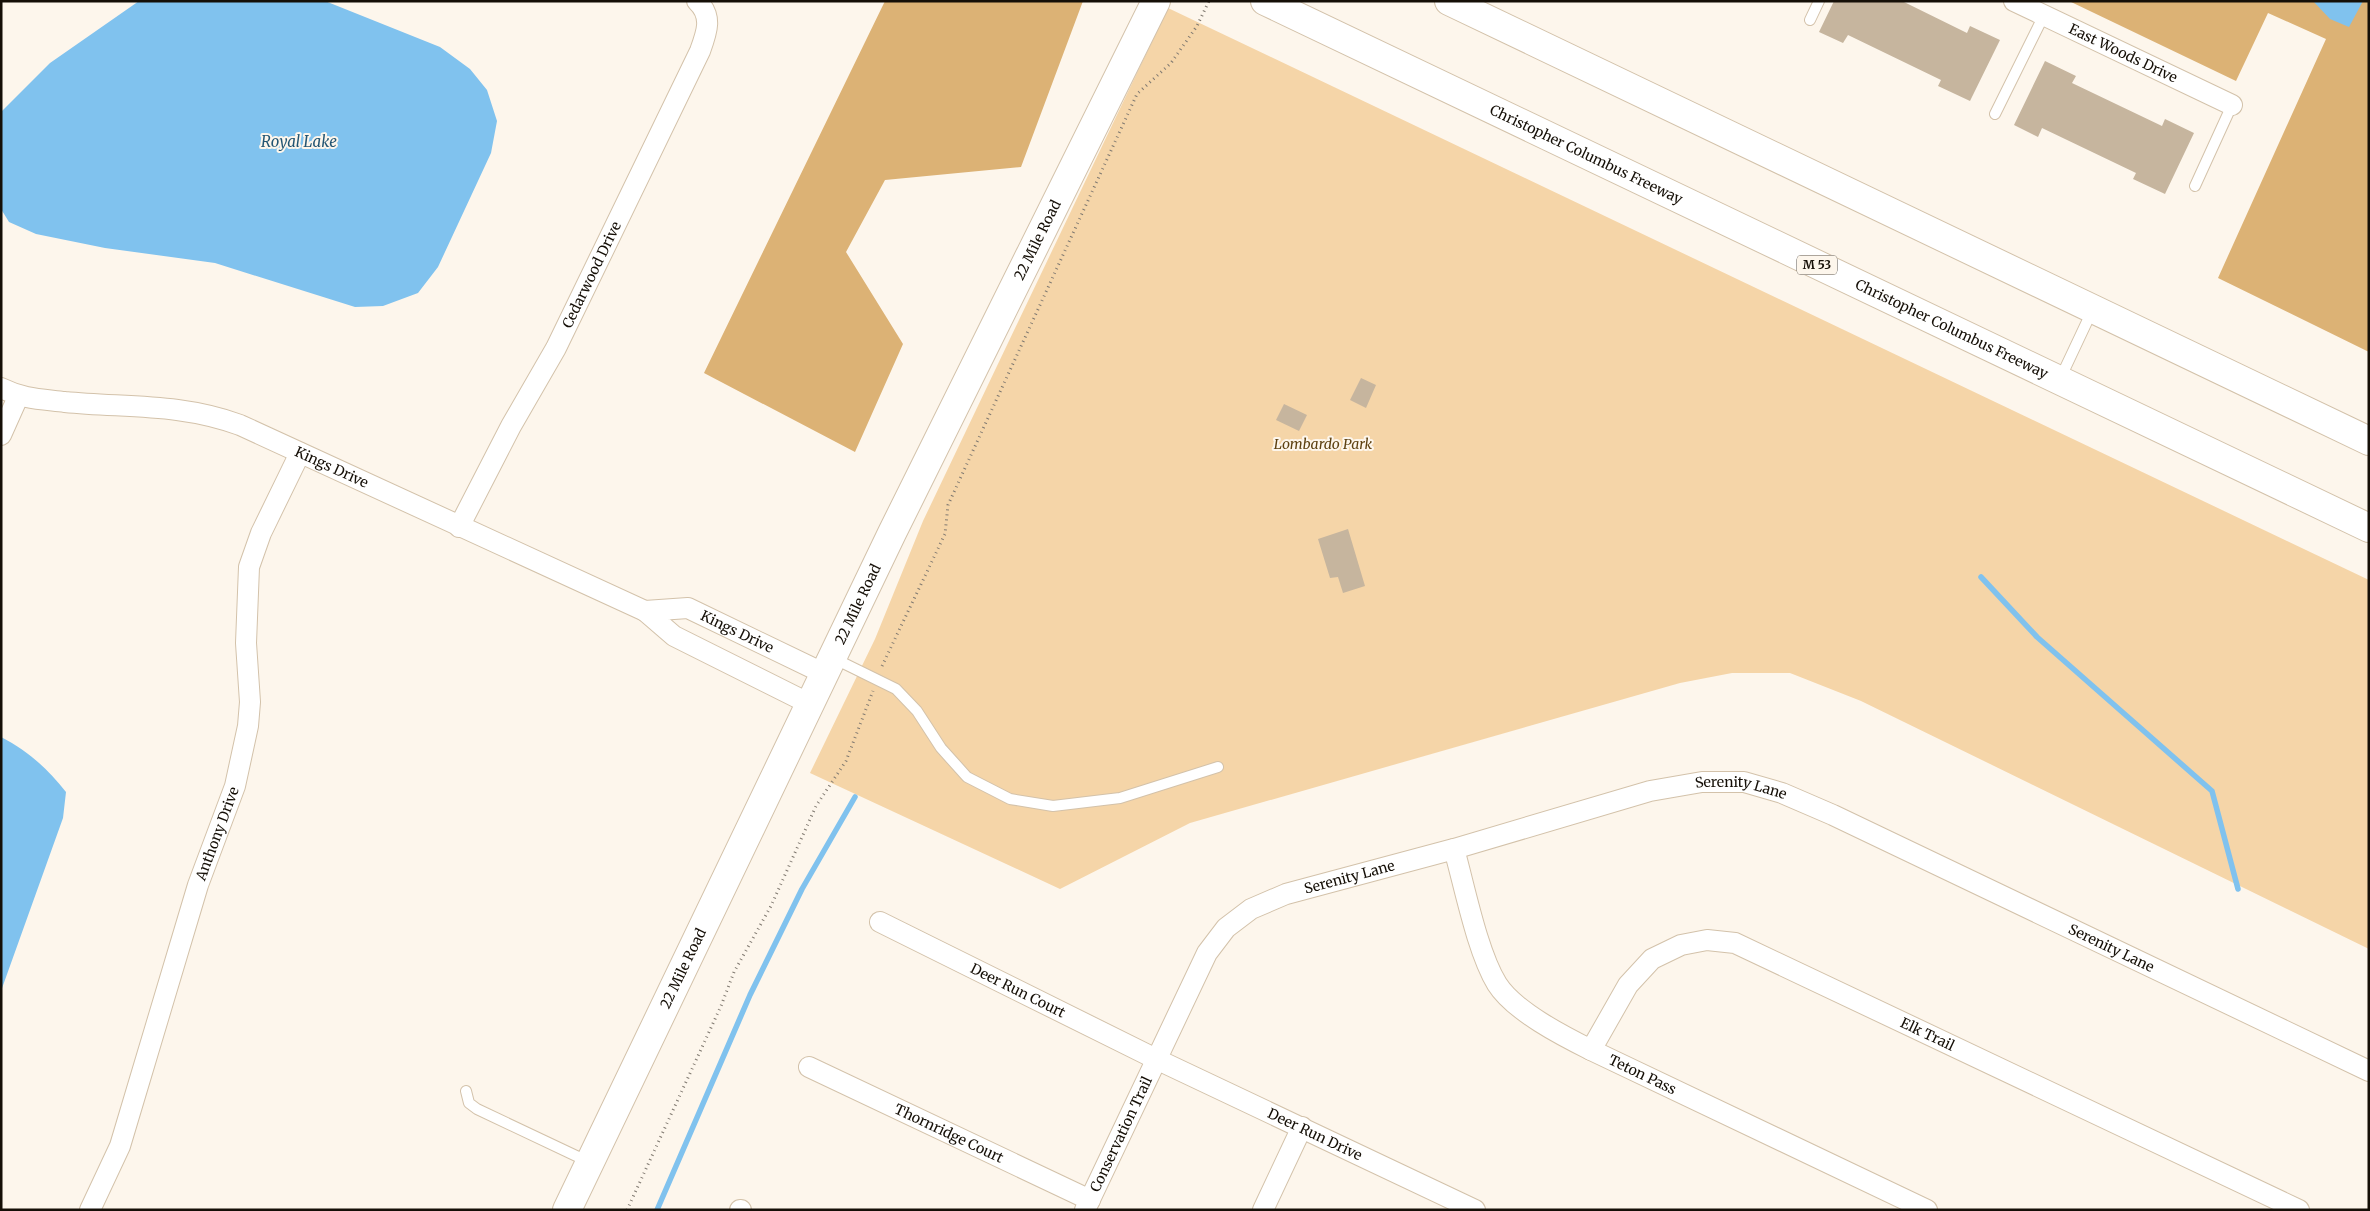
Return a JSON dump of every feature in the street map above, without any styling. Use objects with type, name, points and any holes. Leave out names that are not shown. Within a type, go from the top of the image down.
[{"type":"main road","name":"22 Mile Road","points":[[567,1210],[828,666],[1156,1]]},
{"type":"main road","name":"Christopher Columbus Freeway","points":[[1265,1],[2369,528]]},
{"type":"main road","points":[[1449,1],[2369,441]]},
{"type":"street","name":"East Woods Drive","points":[[2014,1],[2232,105]]},
{"type":"street","name":"Cedarwood Drive","points":[[459,527],[511,426],[556,348],[700,51],[707,32],[702,9]]},
{"type":"street","name":"Kings Drive","points":[[10,392],[94,405],[187,410],[212,415],[300,453],[645,611],[674,636],[810,704]]},
{"type":"street","points":[[1,435],[10,392]]},
{"type":"street","name":"Anthony Drive","points":[[90,1210],[120,1146],[198,884],[235,786],[248,726],[250,702],[246,643],[249,567],[260,533],[300,453]]},
{"type":"street","name":"Kings Drive","points":[[645,611],[688,608],[828,666]]},
{"type":"street","name":"Serenity Lane","points":[[1156,1059],[1207,953],[1226,928],[1251,909],[1286,894],[1454,849],[1650,791],[1702,782],[1744,782],[1782,793],[1833,815],[2369,1071]]},
{"type":"street","name":"Teton Pass","points":[[1454,849],[1484,954],[1498,985],[1521,1008],[1549,1028],[1591,1050],[1927,1210]]},
{"type":"street","name":"Deer Run Court","points":[[880,922],[1156,1059]]},
{"type":"street","name":"Elk Trail","points":[[1591,1050],[1628,985],[1652,959],[1681,945],[1707,940],[1735,943],[2299,1210]]},
{"type":"street","name":"Deer Run Drive","points":[[1156,1059],[1302,1127],[1443,1203],[1474,1210]]},
{"type":"street","name":"Conservation Trail","points":[[1088,1205],[1156,1059]]},
{"type":"street","name":"Thornridge Court","points":[[809,1067],[1088,1205]]},
{"type":"street","points":[[1263,1210],[1302,1127]]},
{"type":"lane","points":[[1810,20],[1819,1]]},
{"type":"lane","points":[[1995,114],[2044,16]]},
{"type":"lane","points":[[2195,186],[2232,105]]},
{"type":"lane","points":[[2059,380],[2092,310]]},
{"type":"lane","points":[[828,666],[877,680],[896,688],[917,710],[941,748],[967,777],[1010,799],[1053,806],[1120,798],[1218,767]]},
{"type":"lane","points":[[466,1091],[469,1103],[477,1109],[590,1162]]},
{"type":"path","points":[[627,1210],[721,1006],[734,972],[771,906],[816,806],[846,761],[877,680],[945,534],[948,505],[1137,94],[1171,63],[1197,26],[1209,1]]},
{"type":"green space","name":"Lombardo Park","points":[[1168,8],[2369,580],[2369,949],[1861,701],[1790,673],[1732,673],[1680,683],[1190,823],[1060,889],[810,773],[875,639],[923,521]]},
{"type":"shaded area","points":[[885,1],[1083,1],[1021,167],[885,180],[846,252],[903,344],[855,452],[704,373]]},
{"type":"shaded area","points":[[2069,1],[2369,1],[2369,352],[2218,278],[2326,39],[2268,13],[2236,81]]},
{"type":"water","name":"Royal Lake","points":[[139,1],[325,1],[440,47],[470,69],[487,90],[497,121],[491,153],[438,267],[418,293],[383,306],[355,307],[215,263],[105,248],[36,234],[9,222],[1,209],[2,111],[50,63]]},
{"type":"water","points":[[2313,1],[2363,1],[2349,27],[2330,19]]},
{"type":"water","points":[[1,737],[20,748],[36,761],[52,775],[66,792],[63,818],[1,991]]},
{"type":"building","points":[[1834,1],[1902,1],[1967,33],[1970,26],[2000,40],[1970,101],[1938,86],[1941,80],[1848,35],[1843,43],[1819,32]]},
{"type":"building","points":[[2045,61],[2076,76],[2072,83],[2162,126],[2165,119],[2194,133],[2165,194],[2133,179],[2136,173],[2042,128],[2038,137],[2014,125]]},
{"type":"building","points":[[1361,378],[1376,385],[1366,408],[1350,400]]},
{"type":"building","points":[[1284,404],[1307,415],[1299,431],[1276,420]]},
{"type":"building","points":[[1348,529],[1365,586],[1343,593],[1338,577],[1330,578],[1318,539]]},
{"type":"waterway","points":[[1981,577],[2037,637],[2212,791],[2238,889]]},
{"type":"waterway","points":[[657,1210],[750,995],[802,889],[855,797]]}]
